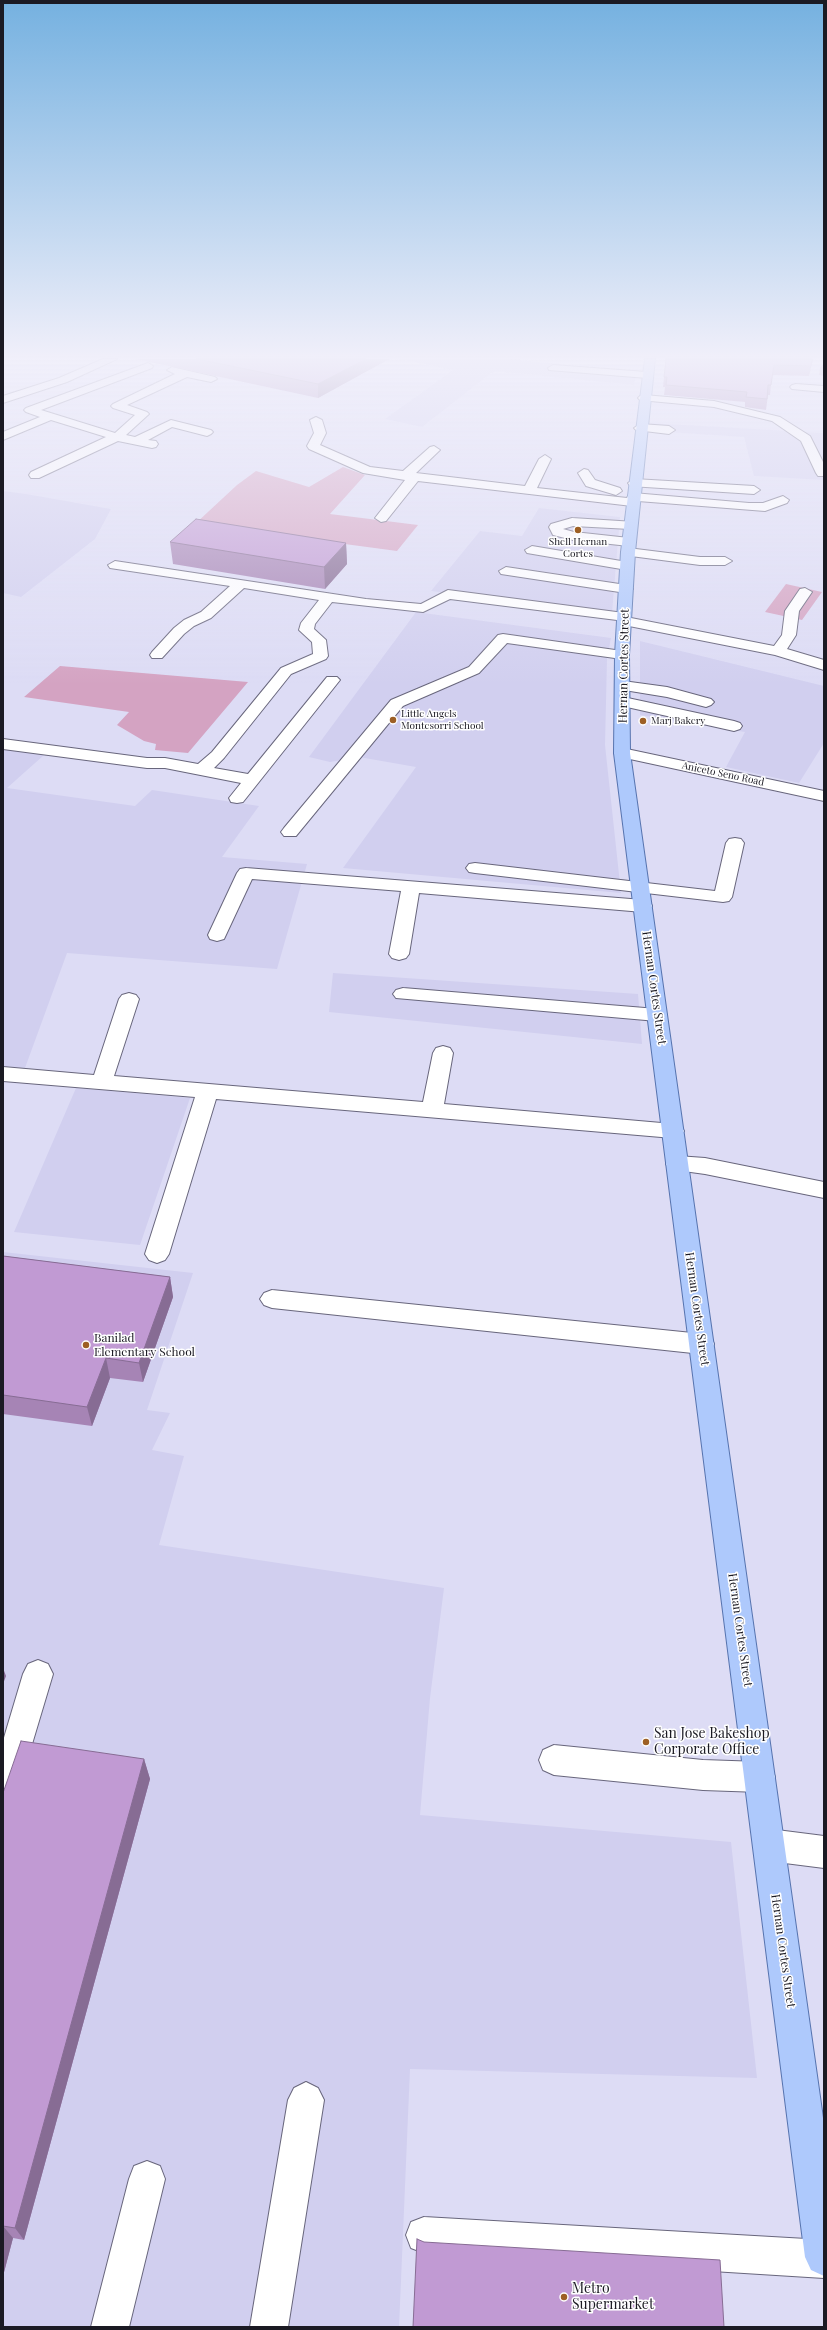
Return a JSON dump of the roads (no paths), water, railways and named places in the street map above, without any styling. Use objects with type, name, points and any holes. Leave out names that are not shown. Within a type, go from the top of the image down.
[{"type":"main road","name":"Hernan Cortes Street","points":[[636,468],[628,547],[622,656],[622,753],[824,2258]]},
{"type":"street","points":[[35,475],[51,468]]},
{"type":"street","points":[[362,468],[367,470],[409,476],[529,491],[633,494],[754,490]]},
{"type":"street","points":[[382,518],[409,476],[417,468]]},
{"type":"street","points":[[529,491],[541,468]]},
{"type":"street","points":[[820,468],[822,473]]},
{"type":"street","points":[[584,474],[590,483],[599,487],[633,494],[749,507],[765,507],[784,500]]},
{"type":"street","points":[[630,525],[572,522],[558,524],[556,527],[558,532],[573,536],[700,561],[725,561]]},
{"type":"street","points":[[532,550],[627,566]]},
{"type":"street","points":[[115,565],[165,571],[366,603],[423,608],[448,594],[624,619],[778,651],[824,666]]},
{"type":"street","points":[[506,571],[626,589]]},
{"type":"street","points":[[157,655],[179,631],[189,623],[206,615],[240,584]]},
{"type":"street","points":[[778,651],[789,635],[792,611],[805,592]]},
{"type":"street","points":[[201,770],[218,755],[286,671],[321,656],[319,640],[306,630],[308,623],[329,597]]},
{"type":"street","points":[[290,832],[397,704],[474,670],[502,638],[622,656]]},
{"type":"street","points":[[237,798],[332,680]]},
{"type":"street","points":[[623,686],[667,692],[706,702]]},
{"type":"street","points":[[623,702],[734,726]]},
{"type":"street","points":[[3,744],[147,763],[164,763],[252,780]]},
{"type":"street","name":"Aniceto Seno Road","points":[[622,753],[824,796]]},
{"type":"street","points":[[217,935],[246,873],[411,886],[642,897],[723,897],[735,843]]},
{"type":"street","points":[[475,868],[614,883],[642,897]]},
{"type":"street","points":[[399,954],[411,886]]},
{"type":"street","points":[[403,994],[657,1014]]},
{"type":"street","points":[[102,1082],[129,999]]},
{"type":"street","points":[[432,1110],[444,1053]]},
{"type":"street","points":[[3,1074],[673,1130]]},
{"type":"street","points":[[157,1254],[208,1091]]},
{"type":"street","points":[[677,1164],[705,1166],[824,1190]]},
{"type":"street","points":[[272,1299],[702,1344]]},
{"type":"street","points":[[3,1790],[38,1674]]},
{"type":"street","points":[[554,1760],[703,1775],[760,1777]]},
{"type":"street","points":[[769,1846],[824,1852]]},
{"type":"street","points":[[269,2327],[306,2100]]},
{"type":"street","points":[[110,2327],[147,2179]]},
{"type":"street","points":[[424,2235],[824,2258]]},
{"type":"place","name":"Shell Hernan Cortes","points":[[578,530]]},
{"type":"place","name":"Little Angels Montesorri School","points":[[393,720]]},
{"type":"place","name":"Marj Bakery","points":[[643,721]]},
{"type":"place","name":"Banilad Elementary School","points":[[86,1345]]},
{"type":"place","name":"San Jose Bakeshop Corporate Office","points":[[646,1742]]},
{"type":"place","name":"Metro Supermarket","points":[[564,2297]]}]
